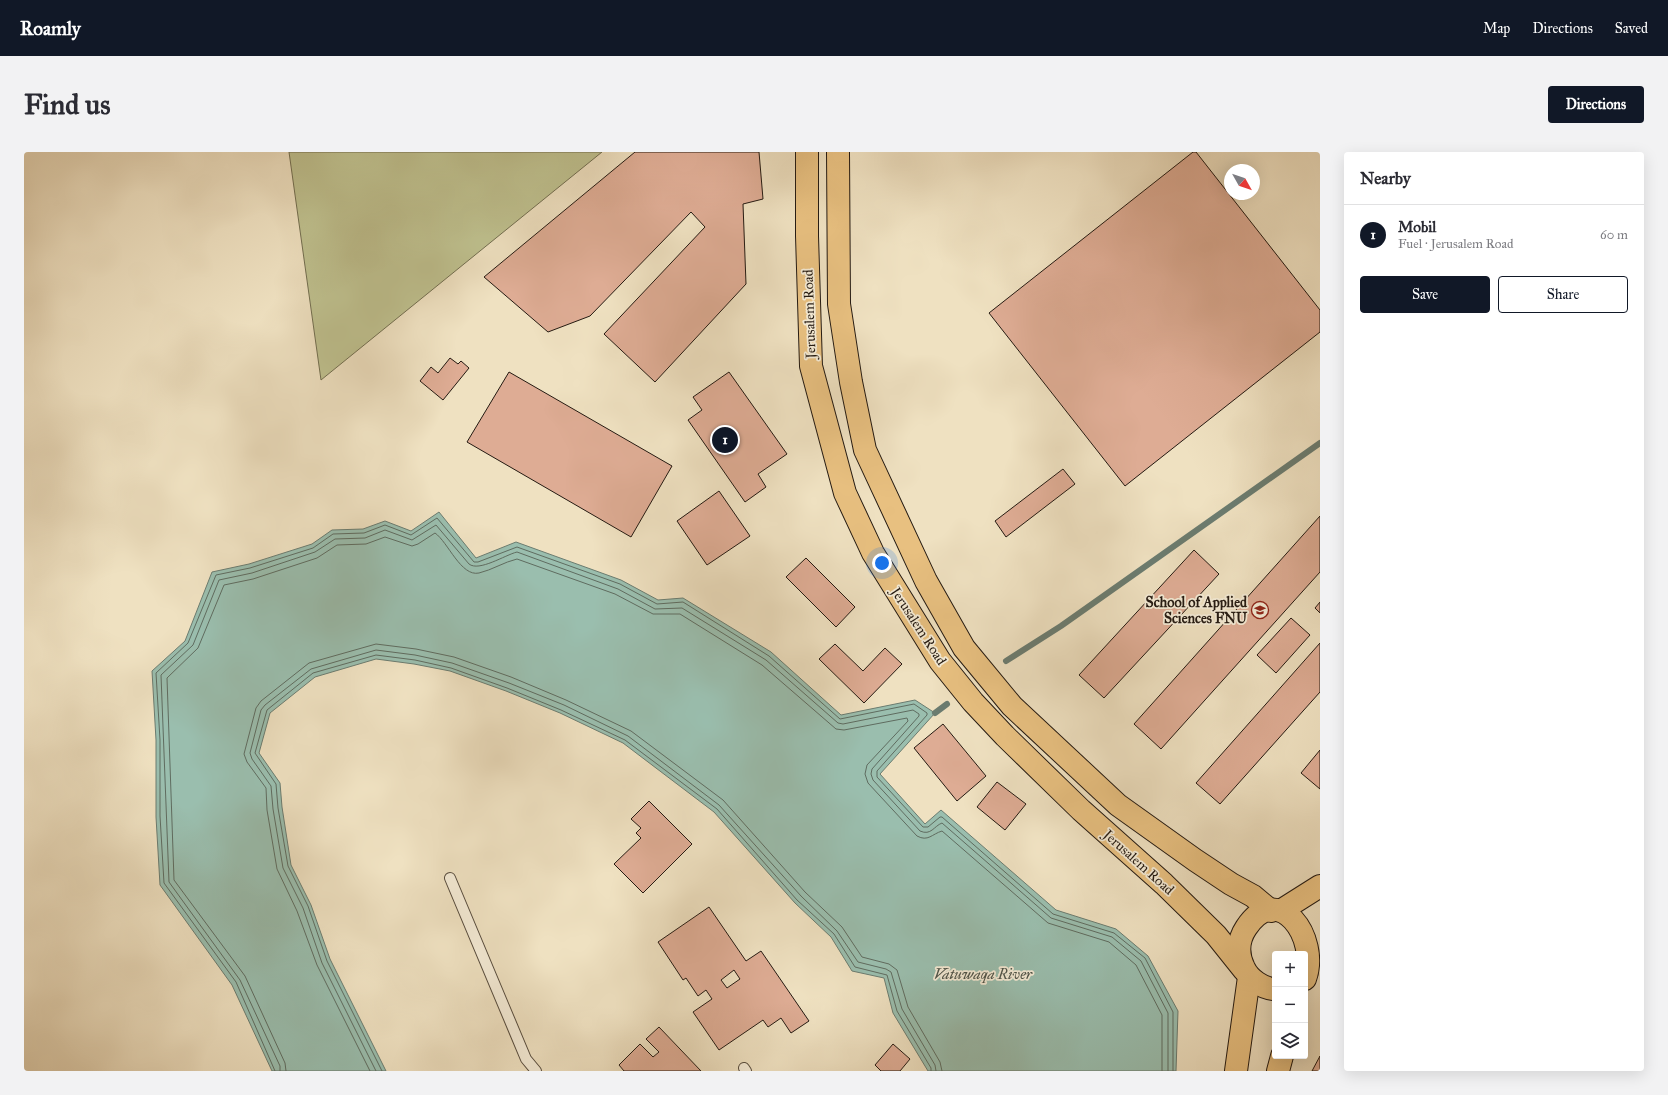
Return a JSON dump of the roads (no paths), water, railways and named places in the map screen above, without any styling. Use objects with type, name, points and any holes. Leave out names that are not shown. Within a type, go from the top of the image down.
[{"type":"main road","name":"Jerusalem Road","points":[[807,152],[806,236],[811,366],[845,493],[873,553],[940,661],[973,702],[1005,736],[1081,810],[1164,884],[1216,935],[1247,973],[1259,985],[1272,988]]},
{"type":"main road","name":"Jerusalem Road","points":[[838,152],[839,304],[851,382],[865,450],[926,581],[964,648],[1012,706],[1118,805],[1231,884],[1277,910]]},
{"type":"main road","points":[[1236,1071],[1247,973],[1240,958],[1239,945],[1243,933],[1249,923],[1259,915],[1277,910],[1320,886]]},
{"type":"main road","points":[[1277,910],[1293,912],[1303,917],[1318,933],[1318,958],[1314,969],[1308,976]]},
{"type":"main road","points":[[1278,1071],[1281,1059]]},
{"type":"lane","points":[[450,878],[526,1059],[536,1071]]},
{"type":"water","name":"Vatuwaqa River","points":[[439,512],[476,558],[516,542],[621,580],[658,600],[683,598],[771,652],[841,715],[915,700],[935,713],[880,774],[925,824],[941,810],[1056,910],[1116,929],[1148,956],[1178,1011],[1176,1071],[928,1071],[893,1013],[884,978],[852,971],[831,937],[795,903],[714,812],[623,743],[560,713],[506,691],[450,671],[376,659],[315,677],[270,713],[259,753],[280,783],[282,807],[291,865],[311,905],[330,959],[386,1071],[272,1071],[232,985],[160,885],[156,817],[156,740],[152,671],[185,641],[212,572],[249,564],[312,544],[332,530],[363,529],[385,521],[411,531]]},
{"type":"waterway","points":[[1006,661],[1061,626],[1320,443]]},
{"type":"waterway","points":[[935,713],[947,704]]},
{"type":"place","name":"Mobil","points":[[725,440]]},
{"type":"place","name":"School of Applied Sciences FNU","points":[[1260,610]]}]
